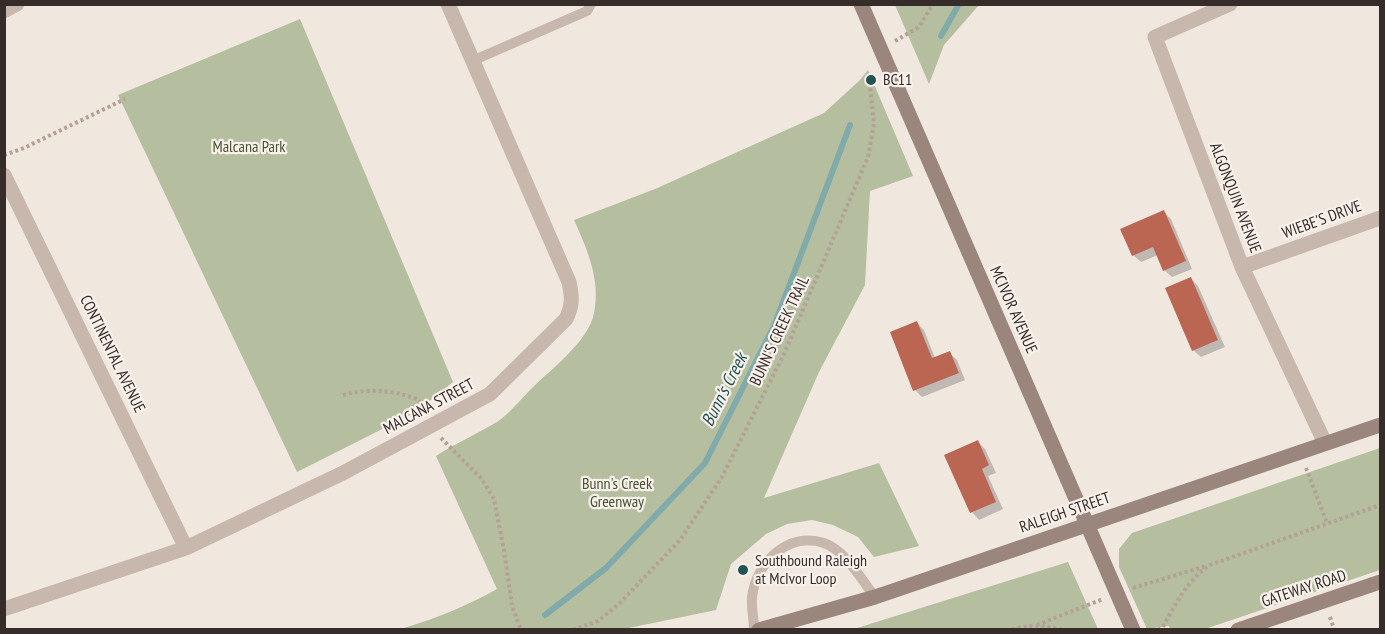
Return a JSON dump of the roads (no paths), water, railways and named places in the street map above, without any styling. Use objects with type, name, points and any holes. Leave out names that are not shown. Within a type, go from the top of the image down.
[{"type":"street","points":[[4,11],[16,4]]},
{"type":"street","name":"MALCANA STREET","points":[[4,609],[186,548],[343,473],[490,394],[566,319],[571,309],[572,299],[569,282],[448,4]]},
{"type":"street","name":"MCIVOR AVENUE","points":[[861,4],[1133,630]]},
{"type":"street","name":"ALGONQUIN AVENUE","points":[[1230,4],[1155,37],[1242,267],[1325,443]]},
{"type":"street","name":"CONTINENTAL AVENUE","points":[[4,175],[186,548]]},
{"type":"street","name":"WIEBE'S DRIVE","points":[[1242,267],[1380,218]]},
{"type":"street","name":"RALEIGH STREET","points":[[756,630],[875,597],[1380,424]]},
{"type":"street","name":"GATEWAY ROAD","points":[[1238,630],[1380,582]]},
{"type":"lane","points":[[472,61],[587,11],[591,4]]},
{"type":"lane","points":[[756,630],[752,597],[757,578],[765,562],[789,542],[825,543],[844,556],[875,597]]},
{"type":"waterway","name":"Bunn's Creek","points":[[941,36],[959,4]]},
{"type":"waterway","name":"Bunn's Creek","points":[[545,615],[606,568],[705,463],[774,326],[850,125]]},
{"type":"place","name":"BC11","points":[[871,80]]},
{"type":"place","name":"Southbound Raleigh at McIvor Loop","points":[[743,570]]},
{"type":"park label","name":"Malcana Park","points":[[249,147]]},
{"type":"park label","name":"Bunn's Creek Greenway","points":[[617,493]]}]
